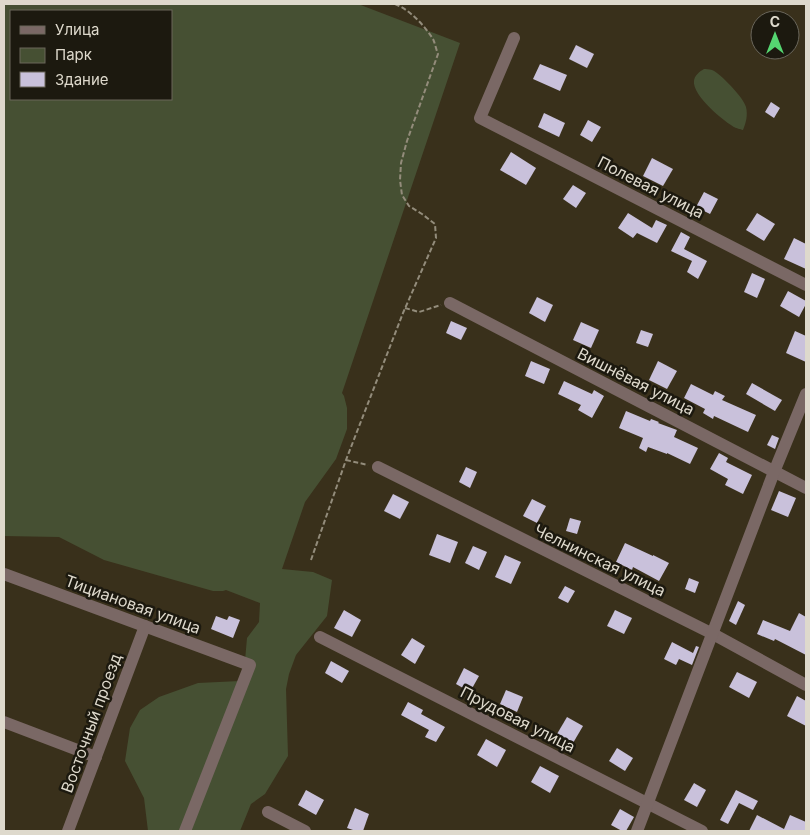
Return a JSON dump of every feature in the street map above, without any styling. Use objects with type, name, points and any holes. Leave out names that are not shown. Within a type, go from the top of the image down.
[{"type":"street","name":"Полевая улица","points":[[514,38],[480,118],[806,285]]},
{"type":"street","name":"Вишнёвая улица","points":[[450,303],[806,488]]},
{"type":"street","points":[[637,831],[774,472],[806,394]]},
{"type":"street","name":"Челнинская улица","points":[[378,468],[713,634],[806,685]]},
{"type":"street","name":"Тициановая улица","points":[[4,574],[250,665],[185,831]]},
{"type":"street","name":"Восточный проезд","points":[[68,831],[145,626]]},
{"type":"street","name":"Прудовая улица","points":[[320,637],[702,831]]},
{"type":"street","points":[[4,722],[96,756]]},
{"type":"street","points":[[268,812],[306,831]]},
{"type":"path","points":[[311,560],[346,460],[405,308],[436,238],[435,224],[409,206],[402,196],[400,180],[401,163],[407,141],[438,54],[433,40],[418,20],[395,4]]},
{"type":"path","points":[[405,308],[419,312],[450,303]]},
{"type":"path","points":[[346,460],[378,468]]},
{"type":"green space","points":[[4,4],[358,4],[460,43],[342,393],[347,408],[347,429],[336,459],[305,502],[282,569],[313,572],[332,580],[327,616],[296,655],[289,674],[286,689],[288,756],[265,794],[251,804],[240,831],[148,831],[144,798],[125,761],[130,728],[140,710],[159,697],[198,683],[240,681],[244,672],[247,638],[259,622],[260,603],[226,590],[213,591],[104,560],[59,537],[4,536]]},
{"type":"green space","points":[[704,69],[712,70],[720,76],[731,86],[744,103],[747,116],[743,130],[724,120],[698,93],[694,79]]},
{"type":"building","points":[[576,45],[594,54],[587,68],[569,59]]},
{"type":"building","points":[[540,64],[567,75],[560,91],[533,79]]},
{"type":"building","points":[[771,102],[780,108],[774,118],[765,112]]},
{"type":"building","points":[[544,113],[565,123],[559,137],[538,127]]},
{"type":"building","points":[[588,120],[601,127],[592,142],[580,135]]},
{"type":"building","points":[[511,152],[536,168],[526,185],[500,170]]},
{"type":"building","points":[[652,158],[673,169],[663,186],[643,176]]},
{"type":"building","points":[[573,185],[586,193],[576,208],[563,199]]},
{"type":"building","points":[[704,192],[718,199],[710,214],[696,207]]},
{"type":"building","points":[[628,213],[652,228],[656,220],[667,225],[657,243],[637,233],[633,238],[618,228]]},
{"type":"building","points":[[757,213],[775,224],[764,241],[746,230]]},
{"type":"building","points":[[681,232],[690,237],[684,249],[707,261],[698,279],[687,272],[692,261],[671,251]]},
{"type":"building","points":[[794,238],[806,244],[806,269],[784,259]]},
{"type":"building","points":[[752,273],[765,279],[757,298],[744,292]]},
{"type":"building","points":[[788,291],[806,301],[799,317],[780,306]]},
{"type":"building","points":[[537,297],[553,305],[545,322],[529,313]]},
{"type":"building","points":[[451,321],[467,328],[461,340],[446,333]]},
{"type":"building","points":[[581,322],[599,330],[591,348],[573,340]]},
{"type":"building","points":[[641,330],[653,334],[648,347],[636,343]]},
{"type":"building","points":[[795,331],[806,336],[806,362],[786,353]]},
{"type":"building","points":[[531,361],[550,369],[544,384],[525,376]]},
{"type":"building","points":[[658,361],[677,371],[667,389],[649,380]]},
{"type":"building","points":[[564,381],[592,394],[594,390],[604,396],[592,418],[578,410],[581,405],[558,394]]},
{"type":"building","points":[[752,383],[782,400],[775,411],[746,394]]},
{"type":"building","points":[[691,384],[713,395],[715,391],[725,396],[722,400],[756,415],[748,432],[714,416],[713,419],[703,413],[705,409],[684,398]]},
{"type":"building","points":[[626,411],[677,430],[674,437],[698,448],[690,464],[667,453],[648,447],[646,452],[639,448],[643,438],[619,428]]},
{"type":"building","points":[[772,435],[779,438],[775,449],[767,445]]},
{"type":"building","points":[[719,453],[728,458],[726,462],[752,475],[743,494],[725,485],[728,479],[710,469]]},
{"type":"building","points":[[466,467],[477,472],[470,488],[459,482]]},
{"type":"building","points":[[779,491],[796,498],[788,517],[771,510]]},
{"type":"building","points":[[393,494],[409,502],[400,519],[384,511]]},
{"type":"building","points":[[532,499],[546,506],[537,523],[523,516]]},
{"type":"building","points":[[570,518],[581,521],[577,534],[566,531]]},
{"type":"building","points":[[437,534],[458,542],[450,563],[429,555]]},
{"type":"building","points":[[625,543],[669,563],[659,581],[633,567],[632,570],[616,562]]},
{"type":"building","points":[[473,546],[487,552],[479,570],[465,563]]},
{"type":"building","points":[[505,555],[521,562],[511,584],[495,577]]},
{"type":"building","points":[[689,578],[699,582],[695,593],[685,589]]},
{"type":"building","points":[[565,586],[575,591],[568,603],[558,598]]},
{"type":"building","points":[[738,601],[745,605],[736,625],[729,621]]},
{"type":"building","points":[[344,610],[361,620],[352,637],[334,628]]},
{"type":"building","points":[[615,610],[632,618],[624,634],[607,626]]},
{"type":"building","points":[[799,613],[806,617],[806,655],[775,639],[774,641],[757,634],[763,620],[790,631]]},
{"type":"building","points":[[216,616],[227,620],[229,616],[240,620],[233,638],[211,629]]},
{"type":"building","points":[[412,638],[425,646],[415,664],[401,655]]},
{"type":"building","points":[[672,642],[693,653],[696,646],[699,647],[692,665],[679,659],[676,665],[664,659]]},
{"type":"building","points":[[331,661],[349,671],[342,683],[325,673]]},
{"type":"building","points":[[464,668],[479,676],[470,692],[456,684]]},
{"type":"building","points":[[737,672],[757,682],[749,698],[729,687]]},
{"type":"building","points":[[506,690],[523,697],[517,712],[500,704]]},
{"type":"building","points":[[797,696],[806,701],[806,726],[787,716]]},
{"type":"building","points":[[408,702],[423,710],[421,714],[445,727],[436,742],[425,737],[429,730],[401,715]]},
{"type":"building","points":[[567,717],[583,726],[573,743],[557,734]]},
{"type":"building","points":[[486,739],[506,750],[497,767],[477,755]]},
{"type":"building","points":[[617,748],[633,758],[625,771],[609,761]]},
{"type":"building","points":[[540,766],[559,776],[550,793],[531,782]]},
{"type":"building","points":[[694,783],[706,790],[697,807],[684,800]]},
{"type":"building","points":[[306,790],[324,800],[316,815],[298,805]]},
{"type":"building","points":[[736,790],[758,801],[753,810],[739,803],[728,824],[720,820]]},
{"type":"building","points":[[355,808],[369,814],[363,831],[347,828]]},
{"type":"building","points":[[620,809],[634,817],[626,831],[611,825]]},
{"type":"building","points":[[757,815],[784,829],[790,815],[806,822],[806,831],[749,831]]}]
